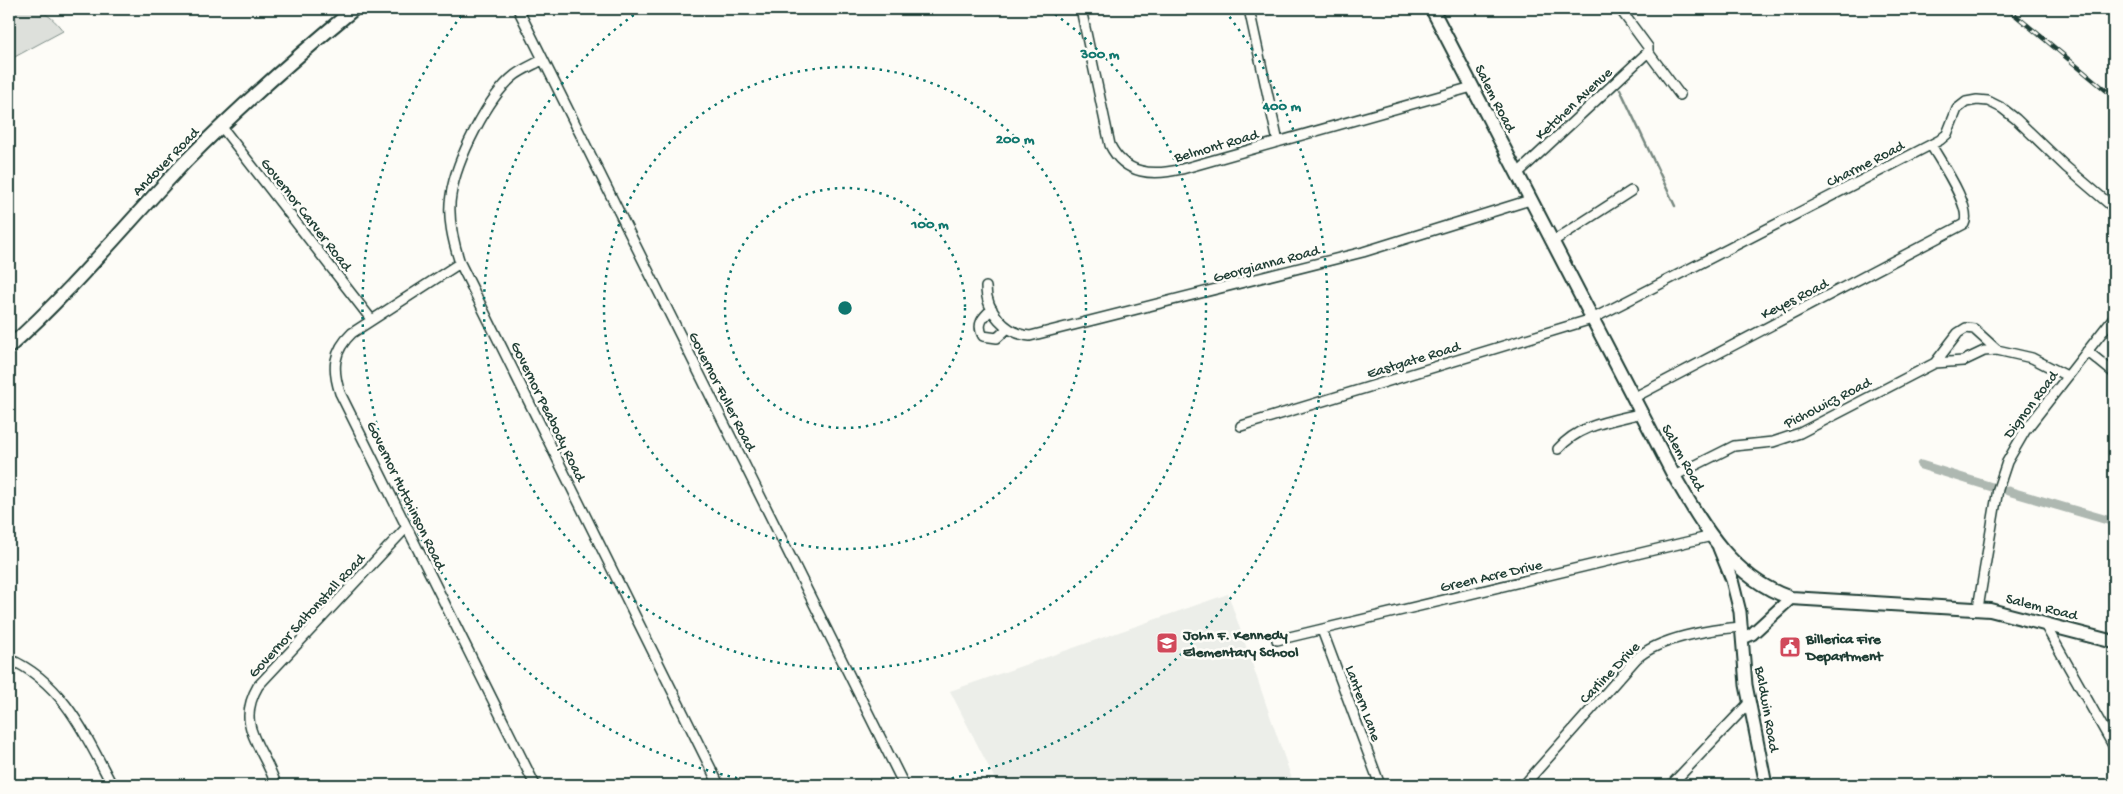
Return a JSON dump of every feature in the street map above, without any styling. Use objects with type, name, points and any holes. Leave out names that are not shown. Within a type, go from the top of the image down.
[{"type":"main road","name":"Andover Road","points":[[9,347],[96,260],[221,126],[354,9]]},
{"type":"main road","name":"Salem Road","points":[[1432,9],[1674,476],[1732,563],[1748,577],[1771,591],[1791,598],[1978,608],[2044,622],[2114,642]]},
{"type":"street","name":"Governor Fuller Road","points":[[518,9],[904,785]]},
{"type":"street","name":"Belmont Road","points":[[1081,9],[1110,145],[1118,157],[1130,167],[1144,173],[1170,172],[1472,87]]},
{"type":"street","points":[[1249,9],[1278,142]]},
{"type":"street","points":[[1620,9],[1648,47],[1648,52],[1680,95]]},
{"type":"street","name":"Ketchen Avenue","points":[[1517,174],[1648,52]]},
{"type":"street","name":"Governor Peabody Road","points":[[542,60],[516,74],[499,91],[482,116],[455,176],[450,208],[452,235],[460,263],[719,785]]},
{"type":"street","name":"Charme Road","points":[[1592,319],[1931,145],[1947,134],[1954,114],[1961,105],[1977,100],[1988,101],[2016,119],[2066,168],[2114,208]]},
{"type":"street","name":"Governor Carver Road","points":[[221,126],[371,319]]},
{"type":"street","name":"Keyes Road","points":[[1634,398],[1961,227],[1966,221],[1957,192],[1931,145]]},
{"type":"street","points":[[1552,242],[1632,191]]},
{"type":"street","name":"Georgianna Road","points":[[1008,328],[1013,333],[1030,336],[1130,313],[1363,252],[1530,200]]},
{"type":"street","name":"Governor Hutchinson Road","points":[[460,263],[371,319],[342,342],[336,352],[335,378],[535,785]]},
{"type":"street","points":[[986,287],[992,309],[1008,328],[997,338],[983,336],[980,330],[980,323],[992,309]]},
{"type":"street","name":"Dignon Road","points":[[1978,608],[1998,489],[2012,452],[2025,430],[2114,317]]},
{"type":"street","name":"Eastgate Road","points":[[1241,426],[1592,319]]},
{"type":"street","name":"Pichowicz Road","points":[[1935,363],[1958,333],[1966,328],[1974,329],[1997,350]]},
{"type":"street","name":"Pichowicz Road","points":[[1674,476],[1734,446],[1773,442],[1800,433],[1935,363],[1963,361],[1984,351],[1997,350],[2037,360],[2068,376]]},
{"type":"street","points":[[2087,351],[2114,373]]},
{"type":"street","points":[[1558,449],[1571,436],[1584,428],[1642,413]]},
{"type":"street","name":"Governor Saltonstall Road","points":[[276,785],[251,735],[248,723],[251,697],[258,686],[407,527]]},
{"type":"street","name":"Green Acre Drive","points":[[1276,640],[1714,538]]},
{"type":"street","name":"Baldwin Road","points":[[1714,538],[1732,580],[1743,633],[1749,703],[1766,785]]},
{"type":"street","points":[[1743,633],[1752,634],[1791,598]]},
{"type":"street","points":[[2044,622],[2114,747]]},
{"type":"street","name":"Lantern Lane","points":[[1322,630],[1380,785]]},
{"type":"street","name":"Carline Drive","points":[[1524,785],[1648,649],[1678,638],[1743,633]]},
{"type":"street","points":[[9,659],[18,663],[57,691],[73,714],[112,785]]},
{"type":"street","points":[[1671,785],[1749,703]]},
{"type":"shaded area","points":[[9,9],[39,11],[57,23],[63,31],[9,60]]},
{"type":"shaded area","name":"John F. Kennedy Elementary School","points":[[1228,594],[1294,785],[998,785],[950,691]]},
{"type":"waterway","points":[[1620,89],[1675,206]]},
{"type":"waterway","points":[[1921,465],[1992,487]]},
{"type":"waterway","points":[[2008,491],[2114,522]]},
{"type":"railway","points":[[2008,9],[2114,97]]},
{"type":"place","name":"John F. Kennedy Elementary School","points":[[1167,643]]},
{"type":"place","name":"Billerica Fire Department","points":[[1790,647]]}]
